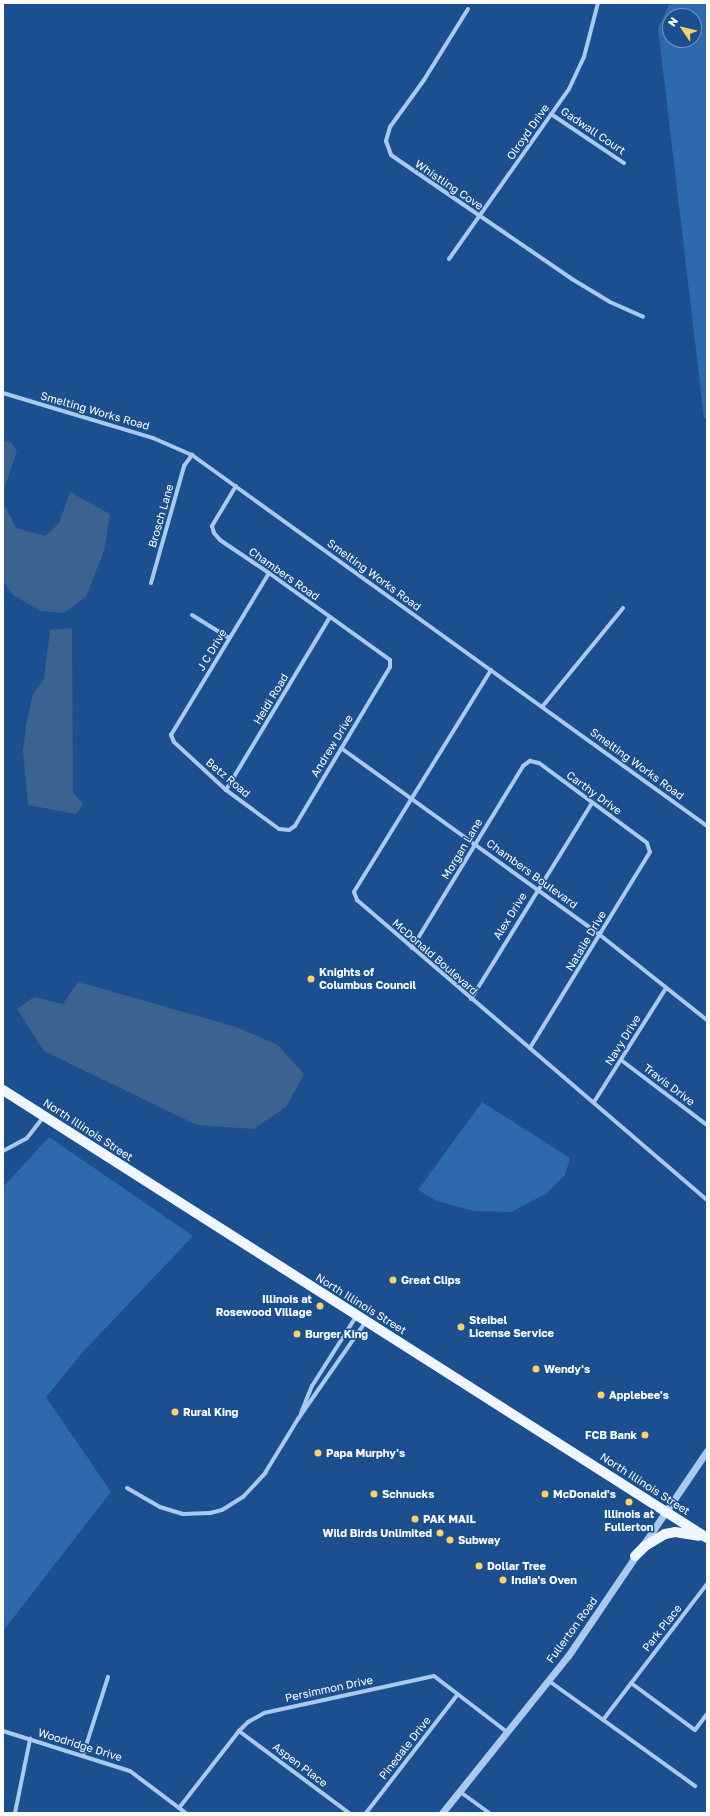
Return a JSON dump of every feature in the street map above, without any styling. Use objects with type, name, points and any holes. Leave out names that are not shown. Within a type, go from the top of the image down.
[{"type":"main road","name":"North Illinois Street","points":[[3,1090],[707,1538]]},
{"type":"main road","points":[[635,1556],[649,1543],[665,1534],[689,1533],[707,1538]]},
{"type":"street","name":"Olroyd Drive","points":[[448,259],[569,88],[584,57],[598,3]]},
{"type":"street","name":"Whistling Cove","points":[[468,9],[424,80],[390,127],[386,141],[391,155],[479,216],[604,298],[643,317]]},
{"type":"street","name":"Gadwall Court","points":[[551,114],[624,163]]},
{"type":"street","name":"Smelting Works Road","points":[[3,393],[153,438],[192,455],[707,826]]},
{"type":"street","name":"Brosch Lane","points":[[151,583],[184,466],[192,455]]},
{"type":"street","name":"Chambers Road","points":[[236,486],[214,518],[212,526],[214,533],[390,660]]},
{"type":"street","name":"J C Drive","points":[[171,736],[269,573]]},
{"type":"street","points":[[542,707],[623,608]]},
{"type":"street","points":[[192,615],[229,638]]},
{"type":"street","name":"Heidi Road","points":[[226,790],[330,617]]},
{"type":"street","name":"Andrew Drive","points":[[279,829],[290,830],[295,826],[390,667],[390,660]]},
{"type":"street","name":"McDonald Boulevard","points":[[491,670],[354,892],[357,900],[707,1200]]},
{"type":"street","name":"Betz Road","points":[[171,736],[174,742],[226,790],[279,829]]},
{"type":"street","name":"Chambers Boulevard","points":[[341,748],[600,935],[707,1020]]},
{"type":"street","name":"Carthy Drive","points":[[530,761],[539,763],[647,843]]},
{"type":"street","name":"Morgan Lane","points":[[412,948],[523,766],[530,761]]},
{"type":"street","name":"Alex Drive","points":[[471,999],[592,803]]},
{"type":"street","name":"Natalie Drive","points":[[530,1048],[650,852],[647,843]]},
{"type":"street","name":"Navy Drive","points":[[594,1102],[666,988]]},
{"type":"street","name":"Travis Drive","points":[[621,1060],[707,1124]]},
{"type":"street","points":[[3,1151],[27,1138],[45,1116]]},
{"type":"street","points":[[298,1419],[312,1386],[357,1315]]},
{"type":"street","points":[[127,1488],[149,1502],[174,1512],[198,1514],[222,1510],[243,1498],[255,1486],[298,1419],[366,1321]]},
{"type":"street","name":"Fullerton Road","points":[[442,1813],[549,1681],[606,1603],[664,1511],[707,1451]]},
{"type":"street","name":"Park Place","points":[[603,1720],[707,1584]]},
{"type":"street","name":"Persimmon Drive","points":[[179,1808],[239,1731],[248,1722],[264,1713],[434,1676],[507,1732]]},
{"type":"street","points":[[84,1755],[108,1677]]},
{"type":"street","points":[[549,1681],[695,1786]]},
{"type":"street","points":[[631,1683],[695,1730],[707,1714]]},
{"type":"street","name":"Pinedale Drive","points":[[366,1813],[458,1694]]},
{"type":"street","name":"Woodridge Drive","points":[[3,1731],[84,1755],[130,1771],[186,1813]]},
{"type":"street","name":"Aspen Place","points":[[239,1731],[349,1813]]},
{"type":"street","points":[[15,1813],[30,1739]]},
{"type":"street","points":[[459,1791],[489,1813]]},
{"type":"shaded area","points":[[670,3],[707,3],[707,418],[704,418],[658,28],[662,20],[662,48],[702,48],[702,8],[668,8]]},
{"type":"shaded area","points":[[10,441],[17,451],[3,492],[3,442]]},
{"type":"shaded area","points":[[70,492],[110,514],[104,551],[86,597],[64,613],[41,611],[13,595],[3,581],[3,502],[16,528],[45,536],[59,523]]},
{"type":"shaded area","points":[[72,628],[73,792],[83,804],[76,814],[28,805],[23,751],[26,725],[33,694],[44,679],[50,630]]},
{"type":"shaded area","points":[[78,982],[236,1027],[278,1045],[304,1074],[286,1107],[254,1129],[197,1125],[44,1051],[17,1009],[34,997],[63,1004]]},
{"type":"shaded area","points":[[482,1102],[570,1158],[565,1175],[547,1193],[511,1212],[474,1211],[437,1201],[418,1190]]},
{"type":"shaded area","points":[[49,1137],[193,1236],[81,1354],[46,1397],[111,1492],[3,1631],[3,1187]]},
{"type":"place","name":"Knights of Columbus Council","points":[[311,979]]},
{"type":"place","name":"Great Clips","points":[[393,1280]]},
{"type":"place","name":"Illinois at Rosewood Village","points":[[320,1306]]},
{"type":"place","name":"Steibel License Service","points":[[461,1327]]},
{"type":"place","name":"Burger King","points":[[297,1334]]},
{"type":"place","name":"Wendy's","points":[[536,1369]]},
{"type":"place","name":"Applebee's","points":[[601,1395]]},
{"type":"place","name":"Rural King","points":[[175,1412]]},
{"type":"place","name":"FCB Bank","points":[[645,1435]]},
{"type":"place","name":"Papa Murphy's","points":[[318,1453]]},
{"type":"place","name":"Schnucks","points":[[374,1494]]},
{"type":"place","name":"McDonald's","points":[[545,1494]]},
{"type":"place","name":"Illinois at Fullerton","points":[[629,1502]]},
{"type":"place","name":"PAK MAIL","points":[[415,1519]]},
{"type":"place","name":"Wild Birds Unlimited","points":[[440,1533]]},
{"type":"place","name":"Subway","points":[[450,1540]]},
{"type":"place","name":"Dollar Tree","points":[[479,1566]]},
{"type":"place","name":"India's Oven","points":[[503,1580]]}]
